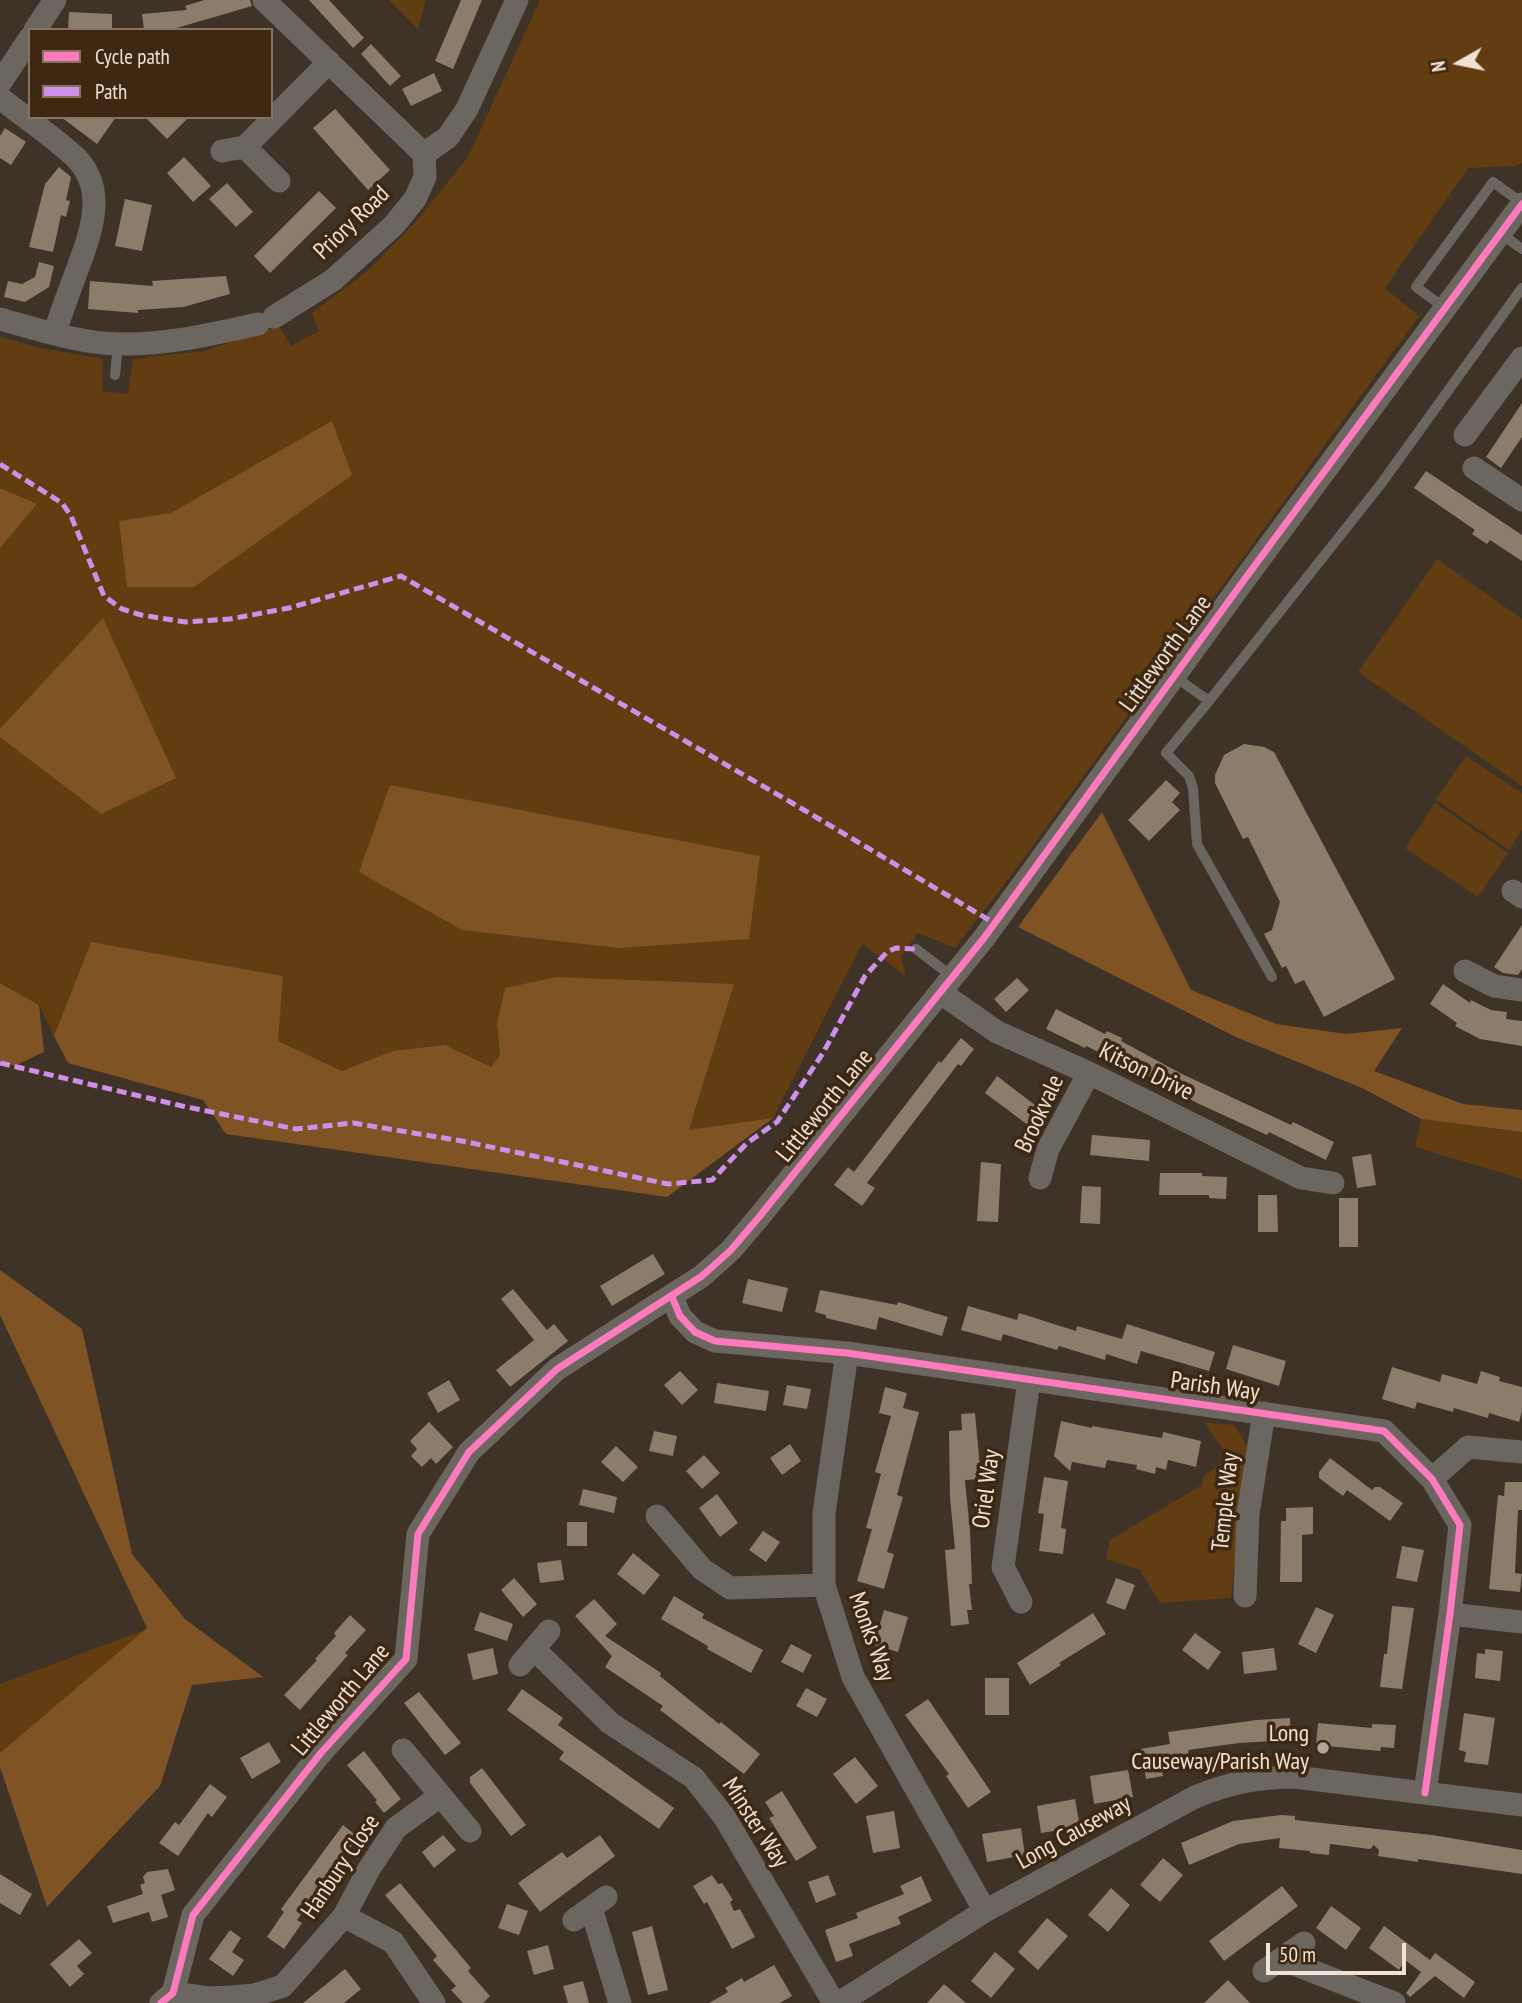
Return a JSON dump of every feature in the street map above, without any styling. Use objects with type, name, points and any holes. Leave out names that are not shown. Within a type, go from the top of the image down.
[{"type":"street","points":[[36,28],[55,0]]},
{"type":"street","points":[[264,0],[424,154],[448,137],[467,109],[517,0]]},
{"type":"street","points":[[0,83],[28,41]]},
{"type":"street","points":[[222,151],[245,148],[330,62]]},
{"type":"street","points":[[0,98],[77,159],[89,177],[94,194],[89,235],[54,334]]},
{"type":"street","points":[[245,148],[279,181]]},
{"type":"street","name":"Priory Road","points":[[0,319],[54,334],[118,344],[180,341],[266,321],[333,280],[394,225],[415,199],[425,177],[424,154]]},
{"type":"street","name":"Littleworth Lane","points":[[168,2000],[192,1915],[320,1754],[406,1659],[418,1534],[469,1452],[557,1369],[672,1297],[702,1276],[731,1250],[947,985],[1522,203]]},
{"type":"street","points":[[1465,435],[1522,358]]},
{"type":"street","points":[[1474,468],[1522,500]]},
{"type":"street","points":[[1465,971],[1494,986],[1522,990]]},
{"type":"street","name":"Kitson Drive","points":[[947,985],[997,1032],[1089,1073],[1301,1178],[1333,1183]]},
{"type":"street","name":"Brookvale","points":[[1041,1178],[1048,1149],[1089,1073]]},
{"type":"street","name":"Parish Way","points":[[672,1297],[680,1316],[695,1332],[715,1341],[847,1353],[1384,1431],[1432,1479],[1460,1525],[1425,1793]]},
{"type":"street","name":"Monks Way","points":[[847,1353],[824,1513],[824,1585],[853,1677],[985,1911]]},
{"type":"street","name":"Oriel Way","points":[[1021,1602],[1003,1567],[1029,1380]]},
{"type":"street","name":"Temple Way","points":[[1245,1596],[1248,1514],[1264,1413]]},
{"type":"street","points":[[1432,1479],[1468,1447],[1522,1452]]},
{"type":"street","points":[[657,1516],[702,1569],[730,1588],[824,1585]]},
{"type":"street","points":[[1450,1614],[1522,1622]]},
{"type":"street","name":"Minster Way","points":[[535,1648],[610,1723],[694,1778],[725,1818],[836,2003]]},
{"type":"street","points":[[403,1750],[470,1831]]},
{"type":"street","name":"Long Causeway","points":[[836,2003],[985,1911],[1195,1797],[1232,1784],[1269,1777],[1295,1777],[1522,1805]]},
{"type":"street","name":"Hanbury Close","points":[[168,2000],[255,1995],[283,1986],[344,1916],[369,1869],[396,1828],[440,1796]]},
{"type":"street","points":[[590,1909],[620,2003]]},
{"type":"street","points":[[344,1916],[393,1942],[434,2003]]},
{"type":"street","points":[[1304,1943],[1272,1965],[1394,2003]]},
{"type":"lane","points":[[1445,308],[1416,287],[1493,182],[1522,203]]},
{"type":"lane","points":[[1500,233],[1522,249]]},
{"type":"lane","points":[[1272,977],[1197,844],[1193,788],[1189,776],[1166,753],[1381,484],[1522,288]]},
{"type":"lane","points":[[116,375],[118,344]]},
{"type":"lane","points":[[1174,676],[1209,701]]},
{"type":"lane","points":[[916,949],[947,985]]},
{"type":"shaded area","points":[[389,0],[426,0],[418,29]]},
{"type":"shaded area","points":[[540,0],[1522,0],[1522,163],[1516,166],[1468,168],[1385,288],[1419,316],[1007,881],[955,948],[918,933],[901,956],[906,976],[862,944],[773,1118],[689,1131],[734,984],[497,1024],[500,1055],[491,1067],[445,1045],[342,1071],[278,1041],[282,976],[91,942],[54,1036],[39,1005],[0,983],[0,337],[40,348],[103,359],[102,391],[128,394],[133,359],[204,351],[279,326],[291,346],[319,331],[312,313],[365,273],[416,222],[468,157]]},
{"type":"shaded area","points":[[332,421],[352,475],[194,587],[127,587],[119,521],[171,513]]},
{"type":"shaded area","points":[[0,488],[37,504],[0,548]]},
{"type":"shaded area","points":[[1437,559],[1522,619],[1522,786],[1358,672]]},
{"type":"shaded area","points":[[103,618],[176,778],[101,814],[0,737],[0,729]]},
{"type":"shaded area","points":[[1466,756],[1522,793],[1522,830],[1509,850],[1436,800]]},
{"type":"shaded area","points":[[390,785],[760,856],[749,939],[619,948],[462,930],[359,872]]},
{"type":"shaded area","points":[[1435,803],[1508,853],[1478,897],[1405,848]]},
{"type":"shaded area","points":[[1102,812],[1191,990],[1276,1024],[1346,1034],[1402,1028],[1374,1071],[1463,1104],[1522,1110],[1522,1132],[1421,1119],[1362,1088],[1236,1037],[1018,927]]},
{"type":"shaded area","points":[[91,942],[283,976],[278,1041],[342,1071],[393,1051],[445,1045],[491,1067],[500,1055],[497,1024],[505,988],[557,977],[734,984],[689,1130],[773,1118],[667,1197],[226,1134],[203,1100],[68,1063],[54,1036]]},
{"type":"shaded area","points":[[0,983],[39,1005],[44,1052],[14,1066],[0,1060]]},
{"type":"shaded area","points":[[1421,1119],[1522,1132],[1522,1179],[1415,1147]]},
{"type":"shaded area","points":[[0,1270],[82,1329],[132,1554],[185,1619],[263,1677],[192,1685],[160,1786],[47,1907],[0,1767],[0,1753],[147,1628],[0,1315]]},
{"type":"shaded area","points":[[1204,1422],[1234,1425],[1247,1446],[1231,1598],[1160,1603],[1140,1570],[1106,1559],[1110,1540],[1202,1485],[1204,1476],[1229,1458]]},
{"type":"shaded area","points":[[147,1629],[0,1753],[0,1684]]},
{"type":"building","points":[[204,0],[250,0],[252,6],[177,28],[144,28],[142,14],[187,10],[185,6]]},
{"type":"building","points":[[309,0],[329,0],[364,38],[353,48]]},
{"type":"building","points":[[461,0],[482,0],[453,69],[435,61]]},
{"type":"building","points":[[69,12],[112,14],[112,28],[68,28]]},
{"type":"building","points":[[371,44],[401,76],[390,86],[361,54]]},
{"type":"building","points":[[434,73],[442,91],[411,106],[402,89]]},
{"type":"building","points":[[335,109],[390,170],[368,190],[313,128]]},
{"type":"building","points":[[64,119],[115,119],[97,144]]},
{"type":"building","points":[[147,119],[187,119],[167,139]]},
{"type":"building","points":[[5,128],[26,142],[11,165],[0,158],[0,136]]},
{"type":"building","points":[[184,157],[211,186],[193,202],[167,173]]},
{"type":"building","points":[[59,167],[71,177],[66,200],[70,201],[66,217],[61,215],[53,252],[29,247],[45,184]]},
{"type":"building","points":[[227,183],[253,212],[236,227],[209,199]]},
{"type":"building","points":[[319,191],[336,208],[270,273],[254,256]]},
{"type":"building","points":[[125,199],[152,205],[142,251],[115,246]]},
{"type":"building","points":[[39,262],[54,266],[49,287],[25,302],[4,297],[8,281],[22,284],[35,277]]},
{"type":"building","points":[[226,276],[230,294],[183,307],[138,310],[138,313],[88,309],[90,281],[153,286],[152,281]]},
{"type":"building","points":[[1522,403],[1522,437],[1501,468],[1486,457]]},
{"type":"building","points":[[1426,471],[1522,535],[1522,561],[1490,540],[1487,544],[1472,534],[1475,530],[1414,488]]},
{"type":"building","points":[[1244,744],[1264,747],[1274,752],[1395,979],[1324,1017],[1304,980],[1295,984],[1286,966],[1282,968],[1264,934],[1272,930],[1280,902],[1248,837],[1243,839],[1215,783],[1215,775],[1224,755]]},
{"type":"building","points":[[1166,780],[1180,793],[1172,802],[1180,810],[1149,841],[1128,820]]},
{"type":"building","points":[[1522,925],[1522,969],[1518,975],[1503,973],[1494,967]]},
{"type":"building","points":[[1017,978],[1029,990],[1006,1012],[994,999]]},
{"type":"building","points":[[1443,984],[1470,1003],[1471,1000],[1491,1010],[1507,1012],[1506,1019],[1522,1021],[1522,1046],[1480,1039],[1455,1026],[1457,1023],[1430,1004]]},
{"type":"building","points":[[1056,1009],[1105,1034],[1107,1031],[1122,1038],[1121,1041],[1182,1074],[1334,1142],[1326,1160],[1269,1132],[1267,1135],[1197,1103],[1136,1070],[1135,1073],[1119,1065],[1120,1062],[1046,1029]]},
{"type":"building","points":[[961,1038],[974,1049],[961,1066],[958,1064],[867,1183],[875,1188],[862,1206],[834,1185],[848,1167],[854,1172],[939,1061],[941,1063]]},
{"type":"building","points":[[997,1076],[1044,1112],[1034,1125],[1028,1125],[985,1093]]},
{"type":"building","points":[[1092,1135],[1150,1140],[1149,1161],[1090,1155]]},
{"type":"building","points":[[1371,1154],[1376,1185],[1357,1188],[1352,1157]]},
{"type":"building","points":[[981,1162],[1001,1164],[998,1222],[977,1221]]},
{"type":"building","points":[[1160,1173],[1202,1173],[1202,1176],[1227,1177],[1226,1199],[1209,1198],[1209,1195],[1159,1195]]},
{"type":"building","points":[[1082,1186],[1101,1187],[1100,1224],[1080,1223]]},
{"type":"building","points":[[1258,1195],[1277,1195],[1278,1232],[1258,1232]]},
{"type":"building","points":[[1339,1198],[1358,1198],[1358,1247],[1339,1247]]},
{"type":"building","points":[[653,1254],[665,1274],[612,1306],[600,1286]]},
{"type":"building","points":[[748,1279],[788,1288],[782,1312],[742,1303]]},
{"type":"building","points":[[513,1289],[547,1330],[554,1324],[568,1341],[510,1387],[496,1370],[534,1340],[501,1299]]},
{"type":"building","points":[[820,1290],[897,1305],[898,1302],[948,1317],[942,1336],[879,1317],[876,1330],[826,1318],[826,1315],[815,1312]]},
{"type":"building","points":[[968,1306],[1017,1320],[1019,1313],[1076,1331],[1077,1326],[1122,1339],[1127,1324],[1215,1352],[1209,1371],[1141,1351],[1137,1364],[1106,1354],[1105,1360],[1059,1346],[1057,1350],[1003,1334],[1001,1341],[961,1330]]},
{"type":"building","points":[[1233,1345],[1286,1361],[1279,1386],[1226,1369]]},
{"type":"building","points":[[1392,1367],[1440,1382],[1442,1374],[1477,1384],[1481,1371],[1500,1377],[1499,1381],[1522,1387],[1519,1422],[1489,1413],[1488,1418],[1454,1408],[1453,1412],[1417,1402],[1415,1409],[1382,1399]]},
{"type":"building","points":[[680,1371],[698,1390],[682,1405],[664,1385]]},
{"type":"building","points":[[449,1380],[460,1400],[438,1413],[427,1393]]},
{"type":"building","points":[[717,1383],[769,1391],[766,1411],[714,1403]]},
{"type":"building","points":[[787,1385],[811,1389],[807,1409],[783,1405]]},
{"type":"building","points":[[885,1387],[907,1393],[903,1408],[919,1412],[897,1495],[903,1497],[887,1552],[894,1554],[884,1589],[857,1581],[872,1529],[866,1528],[881,1474],[875,1472],[891,1416],[879,1413]]},
{"type":"building","points":[[975,1413],[981,1479],[965,1480],[970,1531],[972,1584],[969,1584],[972,1610],[967,1610],[969,1624],[951,1626],[945,1550],[955,1549],[950,1498],[949,1431],[962,1430],[961,1414]]},
{"type":"building","points":[[1061,1421],[1162,1438],[1163,1432],[1201,1441],[1196,1467],[1168,1460],[1166,1470],[1156,1467],[1155,1474],[1136,1469],[1137,1465],[1107,1460],[1105,1468],[1072,1462],[1070,1471],[1054,1456]]},
{"type":"building","points":[[429,1422],[453,1447],[436,1464],[431,1458],[422,1467],[411,1456],[417,1449],[410,1441]]},
{"type":"building","points":[[654,1431],[677,1436],[673,1456],[649,1451]]},
{"type":"building","points":[[790,1444],[801,1461],[782,1475],[770,1458]]},
{"type":"building","points":[[616,1446],[638,1467],[623,1482],[601,1462]]},
{"type":"building","points":[[704,1455],[720,1473],[702,1489],[686,1471]]},
{"type":"building","points":[[1330,1458],[1372,1490],[1380,1487],[1403,1503],[1390,1521],[1347,1490],[1343,1496],[1319,1478],[1319,1472]]},
{"type":"building","points":[[1044,1477],[1068,1481],[1061,1528],[1066,1529],[1063,1554],[1039,1551],[1044,1514],[1038,1513]]},
{"type":"building","points":[[1505,1482],[1522,1482],[1522,1510],[1518,1510],[1515,1573],[1522,1574],[1520,1592],[1489,1589],[1498,1495],[1504,1496]]},
{"type":"building","points":[[583,1489],[617,1497],[614,1513],[579,1505]]},
{"type":"building","points":[[717,1494],[738,1523],[720,1537],[699,1508]]},
{"type":"building","points":[[1313,1507],[1313,1534],[1302,1535],[1302,1582],[1280,1582],[1281,1521],[1286,1521],[1286,1508]]},
{"type":"building","points":[[567,1522],[587,1522],[587,1546],[567,1546]]},
{"type":"building","points":[[763,1531],[780,1542],[766,1562],[749,1550]]},
{"type":"building","points":[[1402,1546],[1424,1550],[1417,1582],[1396,1578]]},
{"type":"building","points":[[633,1553],[660,1575],[644,1595],[617,1574]]},
{"type":"building","points":[[561,1560],[564,1580],[540,1583],[537,1563]]},
{"type":"building","points":[[514,1578],[537,1604],[523,1617],[501,1590]]},
{"type":"building","points":[[1116,1578],[1135,1585],[1125,1610],[1106,1603]]},
{"type":"building","points":[[674,1596],[704,1614],[702,1618],[763,1650],[751,1673],[661,1619]]},
{"type":"building","points":[[594,1599],[617,1624],[605,1636],[661,1673],[660,1676],[760,1754],[744,1774],[660,1710],[663,1706],[605,1667],[612,1656],[575,1616]]},
{"type":"building","points":[[1392,1606],[1414,1608],[1402,1689],[1380,1687]]},
{"type":"building","points":[[1316,1607],[1334,1615],[1316,1653],[1298,1644]]},
{"type":"building","points":[[884,1610],[908,1617],[898,1652],[874,1645]]},
{"type":"building","points":[[480,1612],[513,1624],[507,1641],[474,1630]]},
{"type":"building","points":[[1093,1613],[1106,1634],[1059,1663],[1061,1665],[1030,1685],[1017,1663]]},
{"type":"building","points":[[350,1615],[366,1630],[300,1710],[284,1695],[317,1660],[315,1659],[336,1636],[334,1633]]},
{"type":"building","points":[[1195,1633],[1221,1652],[1208,1670],[1182,1650]]},
{"type":"building","points":[[791,1644],[812,1655],[803,1673],[781,1662]]},
{"type":"building","points":[[493,1648],[498,1674],[473,1680],[467,1654]]},
{"type":"building","points":[[1274,1648],[1277,1670],[1244,1674],[1242,1652]]},
{"type":"building","points":[[1485,1649],[1503,1651],[1500,1681],[1475,1678],[1477,1653],[1485,1654]]},
{"type":"building","points":[[985,1678],[1009,1678],[1009,1715],[985,1715]]},
{"type":"building","points":[[806,1688],[827,1699],[817,1717],[796,1706]]},
{"type":"building","points":[[522,1689],[563,1718],[558,1725],[674,1808],[659,1829],[559,1759],[564,1752],[507,1710]]},
{"type":"building","points":[[419,1692],[461,1743],[445,1755],[404,1703]]},
{"type":"building","points":[[928,1699],[991,1792],[968,1808],[946,1776],[949,1774],[905,1715]]},
{"type":"building","points":[[1464,1713],[1495,1718],[1488,1765],[1464,1762],[1466,1752],[1459,1750]]},
{"type":"building","points":[[1290,1718],[1291,1740],[1188,1750],[1189,1759],[1161,1764],[1163,1776],[1146,1779],[1141,1749],[1170,1744],[1168,1732]]},
{"type":"building","points":[[1318,1723],[1372,1728],[1372,1724],[1396,1725],[1394,1748],[1381,1747],[1380,1751],[1316,1745]]},
{"type":"building","points":[[269,1742],[281,1762],[252,1779],[240,1758]]},
{"type":"building","points":[[364,1751],[401,1799],[384,1813],[375,1802],[377,1800],[347,1765]]},
{"type":"building","points":[[855,1757],[878,1786],[856,1804],[833,1774]]},
{"type":"building","points":[[482,1768],[526,1825],[511,1836],[470,1783],[470,1777]]},
{"type":"building","points":[[1128,1770],[1133,1797],[1094,1804],[1090,1776]]},
{"type":"building","points":[[210,1784],[227,1797],[212,1817],[208,1813],[178,1856],[159,1843],[175,1822],[179,1825]]},
{"type":"building","points":[[782,1791],[817,1848],[796,1861],[769,1818],[774,1816],[765,1802]]},
{"type":"building","points":[[1075,1799],[1080,1827],[1041,1833],[1037,1806]]},
{"type":"building","points":[[894,1811],[900,1848],[873,1853],[866,1816]]},
{"type":"building","points":[[1281,1815],[1295,1816],[1295,1820],[1432,1835],[1522,1850],[1522,1874],[1378,1856],[1379,1850],[1374,1845],[1370,1849],[1330,1844],[1329,1855],[1310,1853],[1279,1848],[1280,1838],[1239,1844],[1189,1865],[1181,1843],[1233,1821]]},
{"type":"building","points":[[343,1825],[358,1837],[297,1920],[302,1923],[284,1949],[267,1937],[284,1912],[281,1909]]},
{"type":"building","points":[[1021,1828],[1025,1855],[987,1862],[982,1834]]},
{"type":"building","points":[[443,1835],[456,1850],[434,1868],[422,1852]]},
{"type":"building","points":[[600,1835],[615,1856],[540,1912],[518,1883],[562,1852],[567,1858]]},
{"type":"building","points":[[1163,1858],[1183,1875],[1160,1902],[1140,1885]]},
{"type":"building","points":[[168,1869],[175,1890],[161,1895],[168,1917],[152,1922],[149,1912],[113,1923],[107,1906],[143,1894],[140,1885],[145,1883],[143,1877],[147,1872]]},
{"type":"building","points":[[0,1874],[32,1894],[20,1915],[0,1903]]},
{"type":"building","points":[[712,1875],[718,1884],[722,1883],[733,1900],[730,1902],[734,1911],[740,1909],[755,1937],[732,1949],[707,1902],[704,1904],[693,1886]]},
{"type":"building","points":[[828,1875],[836,1895],[816,1903],[808,1882]]},
{"type":"building","points":[[921,1876],[932,1901],[898,1917],[901,1924],[849,1944],[853,1956],[836,1962],[825,1930],[858,1918],[856,1913],[904,1894],[900,1886]]},
{"type":"building","points":[[400,1883],[471,1968],[468,1971],[490,1996],[483,2003],[463,2003],[451,1990],[456,1986],[433,1960],[437,1956],[385,1895]]},
{"type":"building","points":[[1282,1886],[1298,1906],[1224,1961],[1209,1941]]},
{"type":"building","points":[[1111,1888],[1130,1905],[1108,1932],[1088,1915]]},
{"type":"building","points":[[507,1904],[528,1911],[519,1935],[498,1928]]},
{"type":"building","points":[[1331,1906],[1361,1928],[1346,1950],[1316,1928]]},
{"type":"building","points":[[1047,1918],[1068,1936],[1038,1970],[1018,1952]]},
{"type":"building","points":[[652,1926],[668,1990],[648,1995],[632,1932]]},
{"type":"building","points":[[1384,1926],[1430,1960],[1435,1953],[1475,1982],[1464,1998],[1435,1976],[1410,1997],[1406,1993],[1421,1972],[1405,1960],[1399,1970],[1369,1948]]},
{"type":"building","points":[[230,1930],[241,1938],[232,1952],[244,1960],[233,1976],[209,1959]]},
{"type":"building","points":[[79,1939],[92,1953],[77,1966],[84,1974],[70,1987],[50,1964]]},
{"type":"building","points":[[548,1945],[554,1969],[534,1975],[527,1951]]},
{"type":"building","points":[[995,1952],[1015,1969],[991,1998],[971,1981]]},
{"type":"building","points":[[774,1965],[792,1996],[780,2003],[709,2003],[728,1992],[725,1988],[742,1978],[744,1982]]},
{"type":"building","points":[[345,1969],[361,1989],[344,2003],[303,2003]]},
{"type":"building","points":[[1228,1980],[1250,2003],[1204,2003]]},
{"type":"building","points":[[583,1981],[589,2003],[568,2003],[563,1986]]},
{"type":"building","points":[[944,1984],[966,2003],[927,2003]]},
{"type":"marked path","points":[[0,464],[62,503],[71,516],[104,596],[122,609],[185,622],[230,619],[289,608],[401,576],[994,923]]},
{"type":"marked path","points":[[0,1063],[182,1106],[296,1129],[353,1123],[462,1141],[668,1184],[712,1180],[747,1143],[777,1122],[823,1053],[865,976],[887,952],[896,948],[916,949]]},
{"type":"cycle path","points":[[161,2003],[173,1993],[193,1915],[320,1754],[406,1659],[418,1534],[469,1452],[557,1369],[702,1276],[731,1250],[759,1217],[984,938],[1522,204]]},
{"type":"cycle path","points":[[672,1297],[680,1316],[695,1332],[715,1341],[847,1353],[1384,1431],[1432,1479],[1460,1525],[1425,1793]]},
{"type":"place","name":"Long Causeway/Parish Way","points":[[1323,1748]]}]
